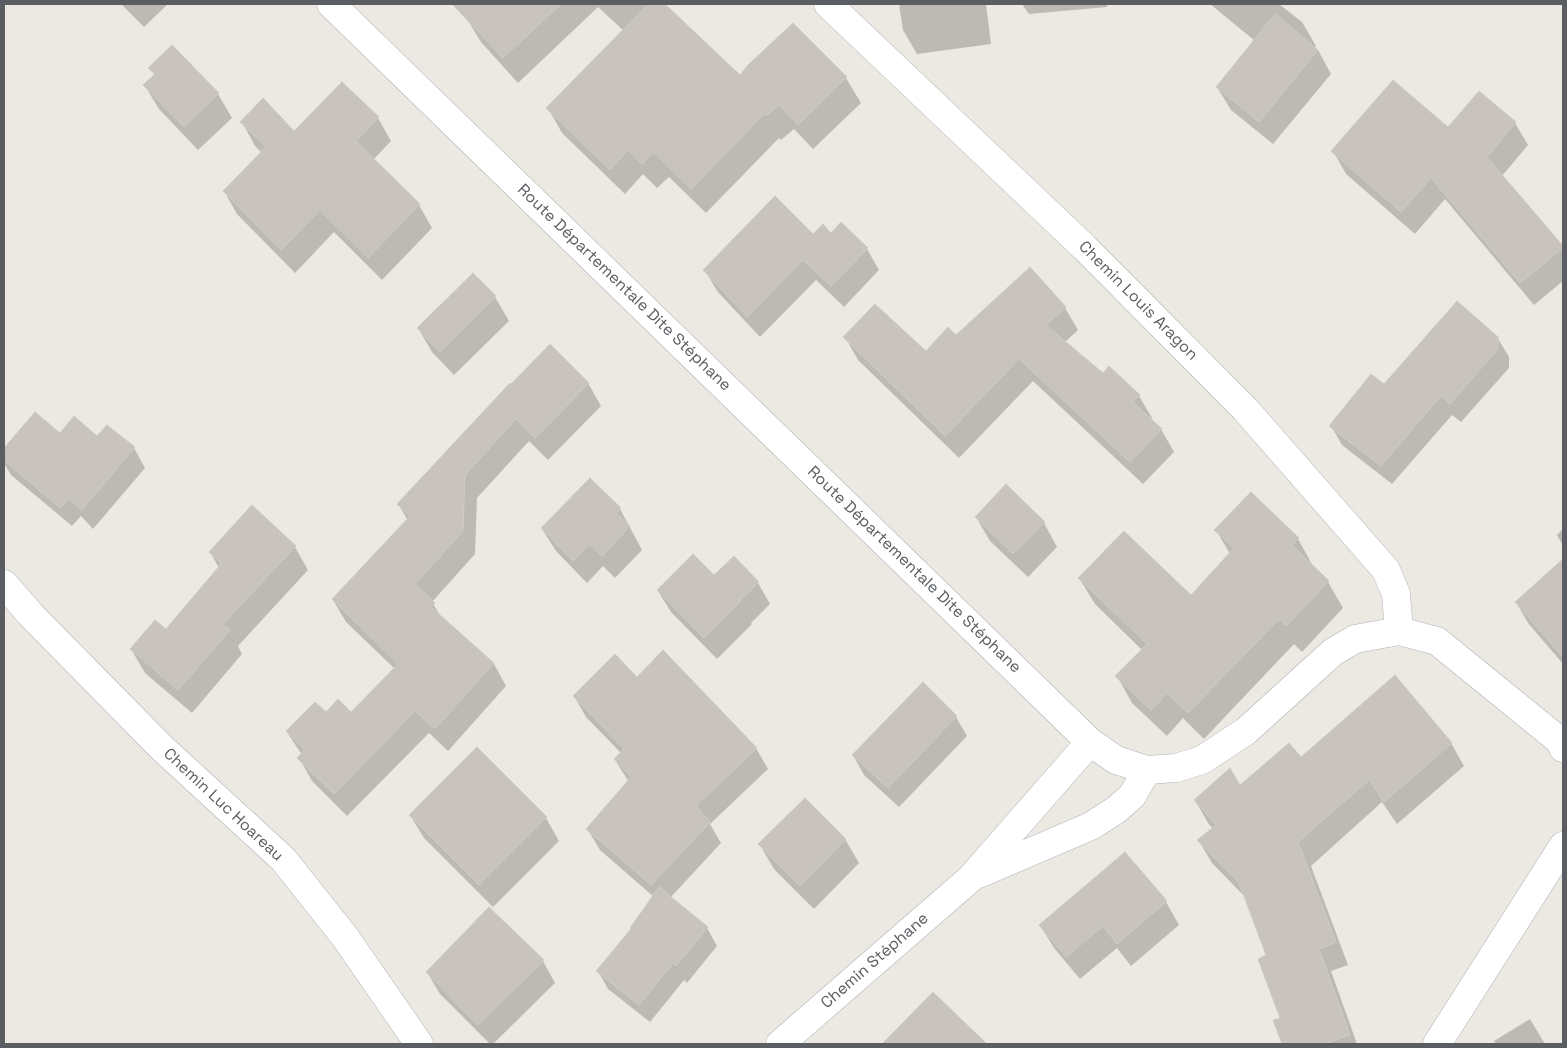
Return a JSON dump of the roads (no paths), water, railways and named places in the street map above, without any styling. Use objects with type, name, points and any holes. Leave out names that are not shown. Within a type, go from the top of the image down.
[{"type":"street","name":"Route Départementale Dite Stéphane","points":[[332,4],[1090,742],[1116,760],[1147,770],[1176,768],[1202,760],[1246,731],[1333,652],[1355,639],[1399,631],[1437,641],[1560,741],[1563,748]]},
{"type":"street","name":"Chemin Louis Aragon","points":[[828,4],[1084,247],[1245,409],[1386,570],[1396,594],[1399,631]]},
{"type":"street","name":"Chemin Luc Hoareau","points":[[4,584],[31,615],[162,748],[283,860],[345,937],[420,1044]]},
{"type":"street","name":"Chemin Stéphane","points":[[780,1044],[971,878],[1090,742]]},
{"type":"street","name":"Chemin Stéphane","points":[[971,878],[1091,826],[1116,810],[1132,796],[1147,770]]},
{"type":"street","points":[[1437,1044],[1563,846]]}]
